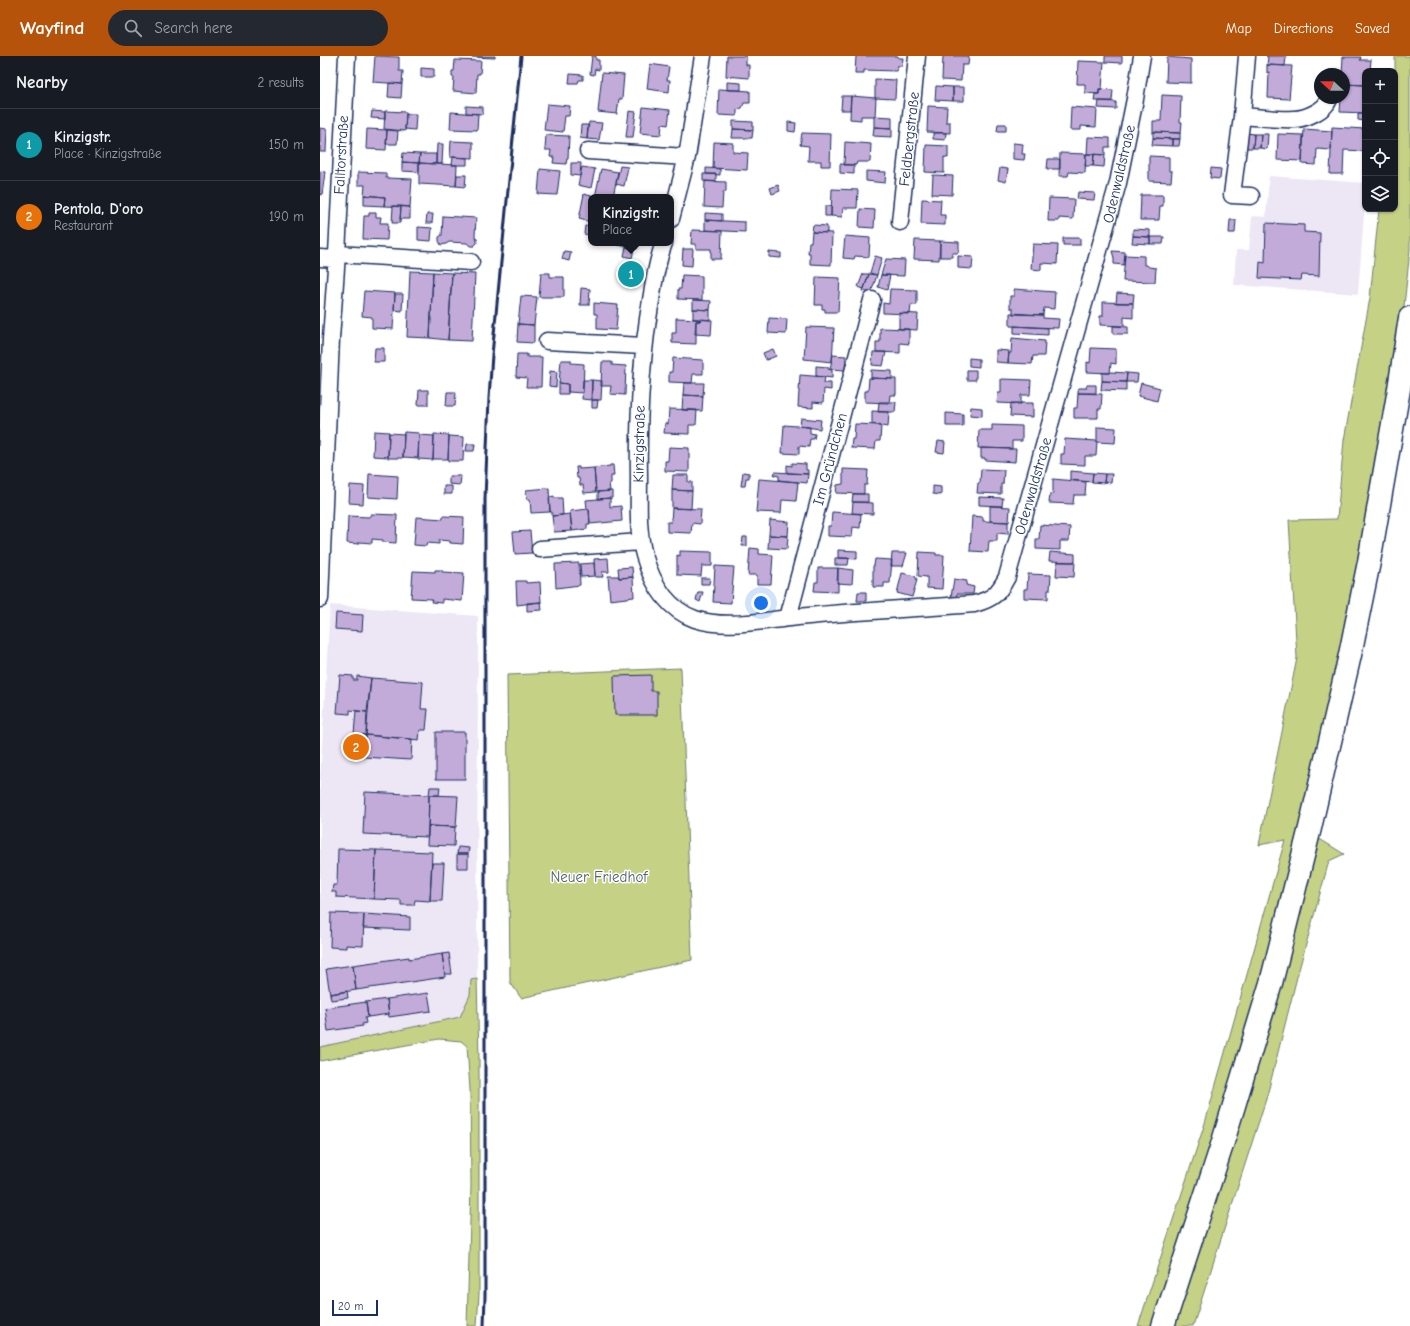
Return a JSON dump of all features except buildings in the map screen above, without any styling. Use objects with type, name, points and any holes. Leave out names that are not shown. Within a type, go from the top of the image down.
[{"type":"main road","points":[[1164,1326],[1220,1152],[1269,990],[1310,828],[1370,562],[1410,318]]},
{"type":"street","name":"Falltorstraße","points":[[320,599],[331,347],[347,56]]},
{"type":"street","points":[[674,208],[687,157],[703,56]]},
{"type":"street","name":"Feldbergstraße","points":[[900,222],[917,56]]},
{"type":"street","name":"Odenwaldstraße","points":[[674,607],[685,615],[713,623],[727,624],[974,604],[987,601],[995,596],[1007,577],[1109,216],[1127,142],[1142,56]]},
{"type":"street","points":[[1247,56],[1242,116],[1232,195],[1251,196]]},
{"type":"street","points":[[1242,116],[1296,119],[1321,110],[1326,104]]},
{"type":"street","points":[[588,151],[687,157]]},
{"type":"street","name":"Kinzigstraße","points":[[663,246],[654,280],[644,346],[640,394],[638,451],[639,517],[641,542],[651,574],[664,596],[674,607]]},
{"type":"street","points":[[320,258],[337,257],[471,262]]},
{"type":"street","name":"Im Gründchen","points":[[788,618],[872,300]]},
{"type":"street","points":[[546,341],[644,346]]},
{"type":"street","points":[[540,549],[641,542]]},
{"type":"shaded area","points":[[1269,176],[1362,183],[1362,212],[1364,212],[1358,294],[1234,285],[1236,250],[1249,250],[1252,216],[1266,217]]},
{"type":"shaded area","points":[[330,605],[478,616],[477,979],[471,980],[470,995],[460,1017],[320,1047],[320,781]]},
{"type":"green space","points":[[1395,56],[1410,56],[1410,250],[1404,306],[1360,561],[1340,657],[1264,982],[1156,1326],[1138,1326],[1205,1123],[1285,840],[1259,845],[1297,658],[1289,520],[1337,519],[1344,440],[1370,298],[1379,212],[1398,212],[1398,68],[1395,68]]},
{"type":"green space","name":"Neuer Friedhof","points":[[681,668],[692,960],[521,998],[510,982],[507,675]]},
{"type":"green space","points":[[1318,838],[1344,854],[1329,861],[1297,977],[1267,1096],[1193,1326],[1175,1326],[1233,1144],[1269,1022],[1303,900]]},
{"type":"green space","points":[[477,979],[479,1059],[479,1294],[477,1326],[467,1326],[471,1185],[470,1090],[467,1046],[461,1041],[439,1039],[320,1061],[320,1047],[460,1017],[470,995],[471,980]]},
{"type":"railway","points":[[484,1326],[485,499],[492,355],[521,56]]},
{"type":"place","name":"Kinzigstr.","points":[[631,274]]},
{"type":"place","name":"Pentola, D'oro","points":[[356,747]]}]
